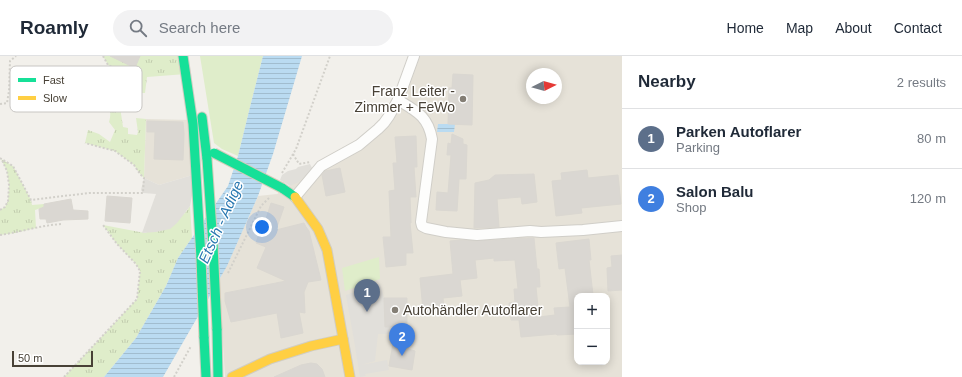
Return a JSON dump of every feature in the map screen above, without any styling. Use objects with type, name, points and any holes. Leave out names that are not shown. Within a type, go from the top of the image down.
[{"type":"main road","points":[[183,56],[193,124],[206,377]]},
{"type":"main road","points":[[201,108],[206,147],[211,156],[218,377]]},
{"type":"main road","points":[[211,156],[282,188],[295,197],[310,216],[324,240],[327,250],[350,377]]},
{"type":"main road","points":[[232,377],[270,359],[311,346],[343,339]]},
{"type":"main road","points":[[259,374],[270,359]]},
{"type":"street","points":[[295,197],[321,166],[359,145],[378,129],[389,116],[398,100],[414,56]]},
{"type":"street","points":[[398,100],[417,111],[426,122],[432,139],[422,226],[446,232],[477,235],[530,231],[541,232],[583,230],[622,226]]},
{"type":"path","points":[[0,104],[7,103],[10,61],[16,56]]},
{"type":"path","points":[[103,56],[110,66]]},
{"type":"path","points":[[281,174],[296,150],[330,56]]},
{"type":"path","points":[[1,158],[13,166],[31,200],[83,194],[143,193],[144,178],[134,165],[115,151],[85,144]]},
{"type":"path","points":[[294,154],[299,164],[311,162]]},
{"type":"path","points":[[0,210],[8,201],[9,186],[7,171],[1,158]]},
{"type":"path","points":[[228,273],[261,206],[272,193]]},
{"type":"path","points":[[0,235],[63,224]]},
{"type":"path","points":[[64,377],[137,299],[140,271],[136,264],[117,244],[103,225]]},
{"type":"path","points":[[174,377],[192,344]]},
{"type":"shaded area","points":[[414,56],[622,56],[622,377],[225,377],[219,280],[258,196],[277,194],[378,129]]},
{"type":"shaded area","points":[[146,119],[192,120],[196,174],[159,185],[144,178]]},
{"type":"shaded area","points":[[310,164],[313,170],[297,183],[290,186],[280,180],[282,175],[288,171]]},
{"type":"shaded area","points":[[196,174],[190,206],[177,223],[170,229],[142,233],[156,194],[143,193],[141,190],[144,178],[159,185]]},
{"type":"shaded area","points":[[380,284],[384,298],[385,327],[407,327],[406,334],[378,334],[375,361],[361,365],[387,360],[389,370],[365,374],[366,376],[360,377],[346,295]]},
{"type":"green space","points":[[103,56],[183,56],[186,74],[147,77],[145,93],[142,93],[142,66],[108,65]]},
{"type":"green space","points":[[200,56],[263,56],[238,156],[222,149],[214,143]]},
{"type":"green space","points":[[121,112],[123,127],[128,128],[128,134],[137,135],[136,118],[146,119],[144,178],[134,165],[115,151],[85,143],[88,130],[99,134],[110,142],[115,130],[109,122],[110,113]]},
{"type":"green space","points":[[1,159],[13,166],[31,200],[32,205],[44,204],[44,207],[35,210],[36,228],[0,235],[0,210],[5,207],[8,201],[9,185],[7,171]]},
{"type":"green space","points":[[190,206],[192,238],[178,258],[166,286],[136,338],[104,377],[64,377],[137,299],[140,271],[136,264],[117,244],[103,225],[145,233],[185,213]]},
{"type":"green space","points":[[379,257],[380,279],[345,291],[342,268]]},
{"type":"water","name":"Etsch - Adige","points":[[263,56],[302,56],[273,154],[258,196],[227,266],[163,377],[104,377],[136,338],[166,286],[178,258],[228,186],[238,156]]},
{"type":"water","points":[[438,124],[455,124],[454,132],[437,132]]},
{"type":"building","points":[[110,56],[140,56],[136,66],[131,66]]},
{"type":"building","points":[[453,74],[473,75],[472,125],[448,124],[449,88],[452,88]]},
{"type":"building","points":[[147,121],[183,122],[183,160],[154,159],[155,132],[147,132]]},
{"type":"building","points":[[452,134],[463,139],[463,144],[467,145],[466,179],[459,179],[457,211],[436,210],[437,192],[448,193],[451,155],[447,155],[448,143],[451,144]]},
{"type":"building","points":[[416,136],[417,167],[414,167],[416,197],[410,197],[410,223],[413,253],[406,253],[406,265],[386,267],[383,237],[391,237],[389,191],[395,190],[393,163],[397,163],[395,137]]},
{"type":"building","points":[[340,168],[345,192],[326,196],[322,175],[325,171]]},
{"type":"building","points":[[587,170],[588,178],[618,175],[621,204],[581,208],[582,213],[556,216],[552,181],[562,180],[561,173]]},
{"type":"building","points":[[534,174],[537,202],[522,204],[521,197],[497,199],[499,227],[474,228],[475,183],[489,180],[495,175]]},
{"type":"building","points":[[107,196],[132,198],[130,223],[105,221]]},
{"type":"building","points":[[71,199],[73,210],[88,211],[88,219],[63,220],[47,223],[46,219],[40,219],[39,209],[44,207],[44,204]]},
{"type":"building","points":[[271,203],[284,207],[276,230],[304,223],[309,231],[321,280],[308,282],[304,292],[305,313],[299,312],[303,333],[281,338],[277,313],[231,322],[225,301],[225,293],[286,281],[257,268],[266,247],[256,243]]},
{"type":"building","points":[[534,238],[537,269],[539,269],[540,287],[536,287],[539,317],[555,315],[554,308],[570,307],[565,268],[559,269],[556,243],[589,239],[591,260],[589,260],[593,293],[574,293],[574,334],[521,337],[519,320],[511,320],[509,303],[515,302],[514,289],[518,289],[515,260],[494,261],[494,258],[475,260],[477,278],[460,280],[462,296],[443,298],[444,308],[423,310],[420,278],[453,274],[450,241]]},
{"type":"building","points":[[622,255],[622,290],[608,291],[607,268],[612,267],[611,256]]},
{"type":"building","points":[[384,298],[407,298],[408,349],[415,351],[412,370],[389,366],[396,327],[385,327]]},
{"type":"building","points":[[311,363],[317,364],[322,369],[325,377],[274,377],[301,365]]},
{"type":"traffic: fast","points":[[183,56],[193,124],[201,258]]},
{"type":"traffic: fast","points":[[202,117],[207,159]]},
{"type":"traffic: fast","points":[[214,153],[282,188]]},
{"type":"traffic: fast","points":[[207,159],[217,329]]},
{"type":"traffic: fast","points":[[282,188],[295,197]]},
{"type":"traffic: fast","points":[[201,258],[204,337]]},
{"type":"traffic: fast","points":[[217,329],[218,377]]},
{"type":"traffic: fast","points":[[204,337],[206,377]]},
{"type":"traffic: slow","points":[[295,197],[318,229],[327,250],[350,377]]},
{"type":"traffic: slow","points":[[232,377],[270,359],[311,346],[343,339]]},
{"type":"place","name":"Franz Leiter - Zimmer + FeWo","points":[[463,99]]},
{"type":"place","name":"Autohändler Autoflarer","points":[[395,310]]},
{"type":"place","name":"Parken Autoflarer","points":[[367,312]]},
{"type":"place","name":"Salon Balu","points":[[402,356]]}]
